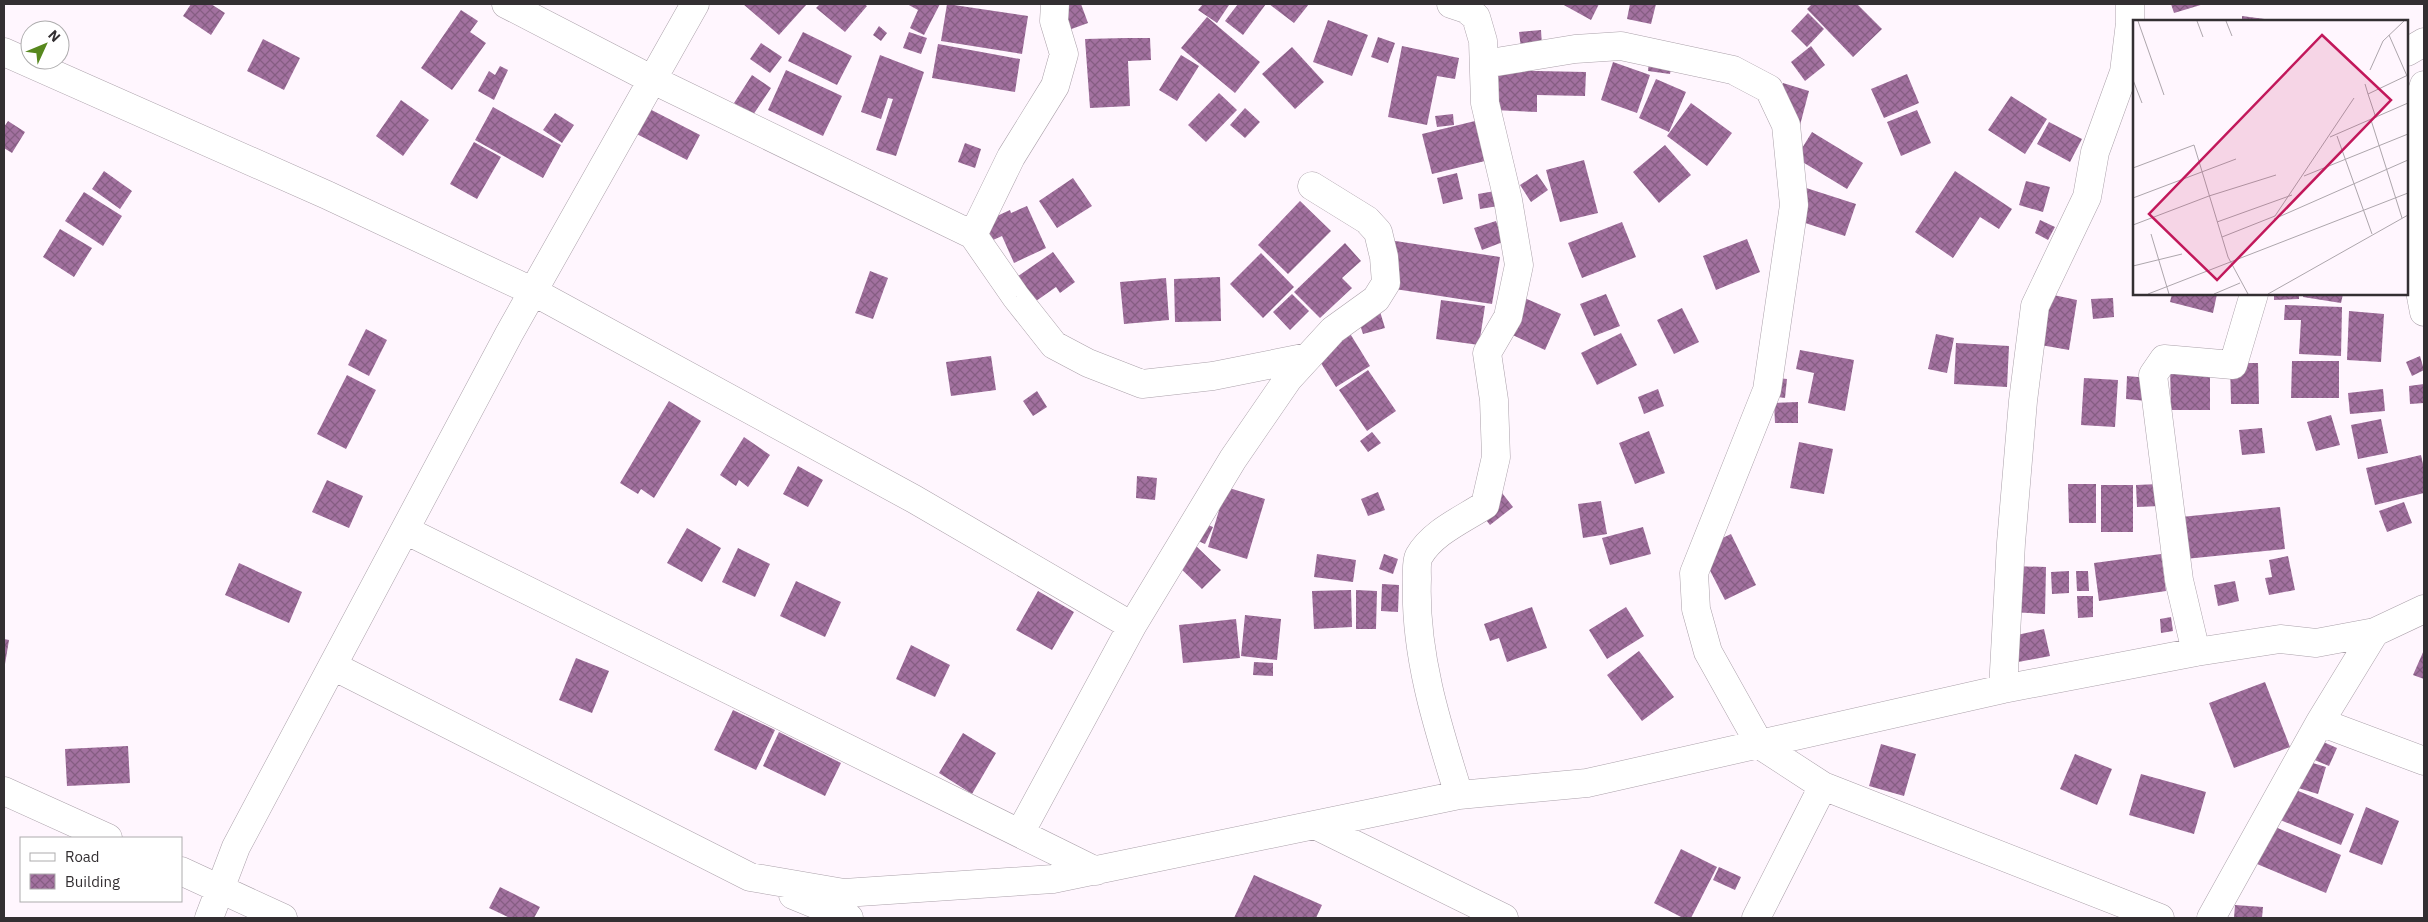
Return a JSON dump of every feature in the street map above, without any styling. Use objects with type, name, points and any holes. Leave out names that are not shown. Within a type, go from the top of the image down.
[{"type":"street","points":[[506,4],[651,79],[973,235],[1016,297],[1054,345],[1088,363],[1142,384],[1213,376],[1308,357]]},
{"type":"street","points":[[210,918],[236,847],[534,292],[651,79],[695,4]]},
{"type":"street","points":[[973,235],[1011,157],[1055,86],[1064,54],[1054,21],[1055,4]]},
{"type":"street","points":[[1451,4],[1466,9],[1476,17],[1483,41],[1485,102],[1508,200],[1519,265],[1508,317],[1487,353],[1494,400],[1496,457],[1485,505],[1436,536],[1418,558],[1416,598],[1422,654],[1437,724],[1460,795]]},
{"type":"street","points":[[2003,689],[2011,533],[2023,401],[2035,306],[2087,197],[2095,152],[2124,72],[2130,23],[2130,4]]},
{"type":"street","points":[[2408,51],[2424,42]]},
{"type":"street","points":[[1484,64],[1575,50],[1621,46],[1733,70],[1769,89],[1786,125],[1794,205],[1767,390],[1694,573],[1696,609],[1708,652],[1760,745],[1823,786],[2154,917]]},
{"type":"street","points":[[4,52],[327,195],[534,292],[914,499],[1132,626]]},
{"type":"street","points":[[2424,85],[2414,117],[2417,175],[2412,244],[2424,312]]},
{"type":"street","points":[[1020,833],[1132,626],[1233,459],[1288,379],[1333,330],[1376,299],[1386,283],[1384,257],[1378,232],[1367,220],[1312,186]]},
{"type":"street","points":[[2196,652],[2179,580],[2153,375],[2164,359],[2233,365],[2254,295]]},
{"type":"street","points":[[405,530],[1096,871]]},
{"type":"street","points":[[750,877],[844,893],[1053,879],[1460,795],[1587,783],[2003,689],[2196,652],[2280,639],[2316,643],[2375,632],[2424,609]]},
{"type":"street","points":[[2211,918],[2320,722],[2375,632]]},
{"type":"street","points":[[333,666],[750,877],[849,918]]},
{"type":"street","points":[[2320,722],[2424,761]]},
{"type":"street","points":[[1756,918],[1823,786]]},
{"type":"street","points":[[4,791],[106,837]]},
{"type":"street","points":[[1315,825],[1504,918]]},
{"type":"street","points":[[182,871],[283,918]]},
{"type":"building","points":[[191,4],[211,4],[225,13],[211,35],[183,16]]},
{"type":"building","points":[[743,4],[807,4],[779,35]]},
{"type":"building","points":[[820,4],[864,4],[867,6],[845,32],[816,8]]},
{"type":"building","points":[[907,4],[940,4],[924,35],[910,28],[918,10]]},
{"type":"building","points":[[947,4],[1028,16],[1022,54],[941,41]]},
{"type":"building","points":[[1044,4],[1081,4],[1088,23],[1055,35]]},
{"type":"building","points":[[1203,4],[1229,5],[1217,23],[1198,10]]},
{"type":"building","points":[[1238,4],[1266,4],[1243,35],[1225,21]]},
{"type":"building","points":[[1269,4],[1309,4],[1294,23]]},
{"type":"building","points":[[1562,4],[1599,4],[1591,20]]},
{"type":"building","points":[[1630,4],[1656,4],[1651,24],[1627,19]]},
{"type":"building","points":[[1812,4],[1857,4],[1882,29],[1853,57],[1807,9]]},
{"type":"building","points":[[2171,4],[2204,4],[2174,13]]},
{"type":"building","points":[[461,10],[478,21],[470,32],[486,43],[452,90],[421,68]]},
{"type":"building","points":[[1808,13],[1824,29],[1807,47],[1791,31]]},
{"type":"building","points":[[2242,16],[2272,20],[2242,20]]},
{"type":"building","points":[[1207,17],[1260,62],[1235,93],[1181,48]]},
{"type":"building","points":[[1328,20],[1368,35],[1352,76],[1313,62]]},
{"type":"building","points":[[879,26],[887,33],[881,41],[873,35]]},
{"type":"building","points":[[1541,30],[1542,46],[1521,48],[1519,32]]},
{"type":"building","points":[[803,32],[852,56],[837,85],[788,61]]},
{"type":"building","points":[[909,32],[927,38],[921,54],[903,48]]},
{"type":"building","points":[[1378,37],[1395,43],[1388,63],[1371,57]]},
{"type":"building","points":[[1150,38],[1151,60],[1128,61],[1130,106],[1090,108],[1085,39]]},
{"type":"building","points":[[263,39],[300,58],[284,90],[247,71]]},
{"type":"building","points":[[761,43],[782,57],[770,73],[750,59]]},
{"type":"building","points":[[938,44],[1020,59],[1015,92],[932,78]]},
{"type":"building","points":[[1402,46],[1459,58],[1455,79],[1437,76],[1427,125],[1388,117]]},
{"type":"building","points":[[1811,46],[1825,65],[1805,81],[1791,62]]},
{"type":"building","points":[[1292,47],[1324,82],[1295,109],[1262,74]]},
{"type":"building","points":[[1650,53],[1673,57],[1670,74],[1648,71]]},
{"type":"building","points":[[880,55],[924,72],[896,156],[876,150],[893,99],[888,98],[881,119],[861,112]]},
{"type":"building","points":[[1181,55],[1199,66],[1177,101],[1159,90]]},
{"type":"building","points":[[1613,62],[1650,75],[1637,113],[1601,100]]},
{"type":"building","points":[[500,66],[508,70],[494,100],[478,91],[489,71],[495,75]]},
{"type":"building","points":[[786,70],[842,96],[823,136],[768,110]]},
{"type":"building","points":[[1494,70],[1586,72],[1585,96],[1537,95],[1537,112],[1493,110]]},
{"type":"building","points":[[1907,74],[1919,103],[1884,118],[1871,89]]},
{"type":"building","points":[[752,75],[771,88],[753,115],[734,103]]},
{"type":"building","points":[[1656,79],[1686,92],[1669,132],[1639,118]]},
{"type":"building","points":[[1783,83],[1809,91],[1799,129],[1772,121]]},
{"type":"building","points":[[1219,93],[1237,110],[1206,142],[1188,125]]},
{"type":"building","points":[[2011,96],[2047,119],[2025,154],[1988,130]]},
{"type":"building","points":[[401,100],[429,120],[403,156],[376,136]]},
{"type":"building","points":[[1691,103],[1732,133],[1707,166],[1667,136]]},
{"type":"building","points":[[640,104],[700,135],[687,160],[627,129]]},
{"type":"building","points":[[493,107],[561,145],[543,178],[475,140]]},
{"type":"building","points":[[1245,108],[1260,122],[1245,138],[1230,125]]},
{"type":"building","points":[[1917,110],[1931,143],[1901,156],[1887,122]]},
{"type":"building","points":[[555,113],[574,125],[562,143],[543,130]]},
{"type":"building","points":[[1453,114],[1454,125],[1437,127],[1435,116]]},
{"type":"building","points":[[8,121],[25,132],[12,153],[4,148],[4,127]]},
{"type":"building","points":[[1475,121],[1485,161],[1432,174],[1422,134]]},
{"type":"building","points":[[2049,122],[2082,139],[2070,162],[2037,144]]},
{"type":"building","points":[[1812,132],[1863,163],[1847,189],[1796,158]]},
{"type":"building","points":[[474,142],[501,157],[477,199],[450,184]]},
{"type":"building","points":[[965,143],[981,149],[975,168],[958,162]]},
{"type":"building","points":[[1665,145],[1691,175],[1659,203],[1633,172]]},
{"type":"building","points":[[1584,160],[1598,213],[1560,222],[1546,170]]},
{"type":"building","points":[[104,171],[132,191],[120,209],[92,189]]},
{"type":"building","points":[[1955,171],[2012,209],[1999,229],[1980,217],[1953,258],[1915,232]]},
{"type":"building","points":[[1457,173],[1463,199],[1443,204],[1437,178]]},
{"type":"building","points":[[1537,174],[1548,190],[1531,202],[1520,185]]},
{"type":"building","points":[[1073,178],[1092,206],[1057,228],[1039,201]]},
{"type":"building","points":[[2026,181],[2050,187],[2043,212],[2019,205]]},
{"type":"building","points":[[1800,186],[1856,204],[1845,236],[1790,218]]},
{"type":"building","points":[[1495,191],[1498,206],[1480,209],[1478,194]]},
{"type":"building","points":[[84,192],[122,216],[103,246],[65,221]]},
{"type":"building","points":[[1300,201],[1331,231],[1288,274],[1258,245]]},
{"type":"building","points":[[1027,206],[1046,248],[1014,263],[1002,236],[982,245],[973,227],[1010,210],[1011,213]]},
{"type":"building","points":[[2040,220],[2055,227],[2048,240],[2035,233]]},
{"type":"building","points":[[1496,221],[1503,242],[1482,250],[1474,228]]},
{"type":"building","points":[[1622,222],[1636,257],[1582,278],[1568,243]]},
{"type":"building","points":[[60,229],[92,248],[74,277],[43,257]]},
{"type":"building","points":[[1747,239],[1760,272],[1716,290],[1703,256]]},
{"type":"building","points":[[1389,240],[1500,257],[1492,304],[1382,287]]},
{"type":"building","points":[[1345,243],[1361,261],[1342,278],[1352,288],[1320,318],[1294,292]]},
{"type":"building","points":[[1053,252],[1075,282],[1060,293],[1056,287],[1029,306],[1011,281]]},
{"type":"building","points":[[1261,253],[1294,287],[1263,318],[1230,284]]},
{"type":"building","points":[[870,271],[888,278],[873,319],[855,313]]},
{"type":"building","points":[[1220,277],[1221,321],[1175,322],[1174,279]]},
{"type":"building","points":[[1166,278],[1169,320],[1124,324],[1120,282]]},
{"type":"building","points":[[2044,293],[2077,300],[2069,350],[2035,344]]},
{"type":"building","points":[[1292,294],[1309,311],[1290,330],[1273,312]]},
{"type":"building","points":[[1606,294],[1620,326],[1594,336],[1580,304]]},
{"type":"building","points":[[2172,295],[2217,295],[2213,313],[2170,302]]},
{"type":"building","points":[[2274,295],[2299,295],[2299,299],[2274,300]]},
{"type":"building","points":[[2304,295],[2343,295],[2341,303],[2303,297]]},
{"type":"building","points":[[1520,296],[1561,314],[1545,350],[1504,331]]},
{"type":"building","points":[[2113,298],[2114,317],[2093,319],[2091,299]]},
{"type":"building","points":[[1441,300],[1485,306],[1479,345],[1436,339]]},
{"type":"building","points":[[1378,305],[1385,328],[1363,334],[1356,312]]},
{"type":"building","points":[[2285,305],[2342,307],[2341,356],[2299,354],[2301,320],[2284,320]]},
{"type":"building","points":[[1682,308],[1699,342],[1674,354],[1657,320]]},
{"type":"building","points":[[2349,311],[2384,314],[2381,362],[2347,360]]},
{"type":"building","points":[[1346,327],[1370,366],[1336,387],[1312,349]]},
{"type":"building","points":[[366,329],[387,340],[369,376],[348,365]]},
{"type":"building","points":[[1621,333],[1637,365],[1597,385],[1581,353]]},
{"type":"building","points":[[1936,334],[1954,338],[1947,373],[1928,369]]},
{"type":"building","points":[[1956,343],[2009,346],[2007,387],[1954,384]]},
{"type":"building","points":[[1800,350],[1854,360],[1845,411],[1808,403],[1814,373],[1796,369]]},
{"type":"building","points":[[991,356],[996,390],[951,396],[946,362]]},
{"type":"building","points":[[2420,356],[2424,370],[2412,376],[2406,362]]},
{"type":"building","points":[[2292,361],[2339,361],[2339,398],[2291,398]]},
{"type":"building","points":[[2230,363],[2258,363],[2259,404],[2231,404]]},
{"type":"building","points":[[2170,365],[2210,365],[2210,410],[2171,410]]},
{"type":"building","points":[[1368,370],[1396,411],[1367,431],[1339,390]]},
{"type":"building","points":[[347,375],[376,390],[346,449],[317,434]]},
{"type":"building","points":[[2127,376],[2148,378],[2147,401],[2126,399]]},
{"type":"building","points":[[1768,377],[1787,379],[1785,398],[1766,395]]},
{"type":"building","points":[[2084,378],[2118,380],[2115,427],[2081,425]]},
{"type":"building","points":[[2424,384],[2424,403],[2410,404],[2409,386]]},
{"type":"building","points":[[1658,389],[1664,406],[1644,414],[1638,397]]},
{"type":"building","points":[[2383,389],[2385,411],[2350,414],[2348,393]]},
{"type":"building","points":[[1037,391],[1047,407],[1033,416],[1023,401]]},
{"type":"building","points":[[669,401],[701,421],[654,498],[641,489],[638,494],[620,483]]},
{"type":"building","points":[[1798,402],[1798,423],[1775,423],[1774,403]]},
{"type":"building","points":[[2331,415],[2340,445],[2316,451],[2307,422]]},
{"type":"building","points":[[2381,419],[2388,453],[2358,459],[2351,425]]},
{"type":"building","points":[[2262,428],[2265,453],[2242,455],[2239,430]]},
{"type":"building","points":[[1649,431],[1665,473],[1635,484],[1619,443]]},
{"type":"building","points":[[1372,432],[1381,443],[1368,452],[1360,441]]},
{"type":"building","points":[[744,437],[770,455],[748,487],[739,480],[736,486],[720,475]]},
{"type":"building","points":[[1799,442],[1833,449],[1824,494],[1790,488]]},
{"type":"building","points":[[2421,455],[2424,469],[2424,493],[2375,505],[2366,468]]},
{"type":"building","points":[[798,466],[823,480],[808,507],[783,494]]},
{"type":"building","points":[[1137,476],[1157,478],[1155,500],[1136,498]]},
{"type":"building","points":[[327,480],[363,496],[349,528],[312,512]]},
{"type":"building","points":[[1495,484],[1513,507],[1490,525],[1472,502]]},
{"type":"building","points":[[2068,484],[2096,484],[2096,523],[2069,523]]},
{"type":"building","points":[[2159,484],[2160,506],[2137,507],[2136,485]]},
{"type":"building","points":[[2101,485],[2133,485],[2133,532],[2101,532]]},
{"type":"building","points":[[1226,487],[1265,499],[1247,559],[1208,547]]},
{"type":"building","points":[[1378,492],[1385,510],[1368,516],[1361,499]]},
{"type":"building","points":[[1601,501],[1607,534],[1583,538],[1578,504]]},
{"type":"building","points":[[2404,502],[2412,523],[2387,532],[2379,511]]},
{"type":"building","points":[[2280,507],[2285,549],[2185,559],[2181,517]]},
{"type":"building","points":[[1198,521],[1213,527],[1205,544],[1191,538]]},
{"type":"building","points":[[1643,527],[1651,554],[1610,565],[1602,538]]},
{"type":"building","points":[[687,528],[721,548],[702,582],[667,563]]},
{"type":"building","points":[[1731,534],[1756,585],[1725,600],[1699,549]]},
{"type":"building","points":[[1196,546],[1221,570],[1202,589],[1177,565]]},
{"type":"building","points":[[738,548],[770,564],[755,597],[722,582]]},
{"type":"building","points":[[1317,554],[1356,560],[1353,582],[1314,577]]},
{"type":"building","points":[[1384,554],[1398,559],[1393,574],[1379,569]]},
{"type":"building","points":[[2161,554],[2166,591],[2099,601],[2094,563]]},
{"type":"building","points":[[2288,556],[2295,590],[2269,595],[2265,578],[2272,577],[2269,560]]},
{"type":"building","points":[[239,563],[302,592],[289,623],[225,595]]},
{"type":"building","points":[[2012,566],[2046,567],[2045,614],[2011,612]]},
{"type":"building","points":[[2069,571],[2069,593],[2052,594],[2051,572]]},
{"type":"building","points":[[2076,571],[2088,571],[2089,591],[2077,591]]},
{"type":"building","points":[[796,581],[841,602],[825,637],[780,616]]},
{"type":"building","points":[[2235,581],[2239,601],[2218,606],[2214,585]]},
{"type":"building","points":[[1382,584],[1399,585],[1398,612],[1381,611]]},
{"type":"building","points":[[1351,590],[1352,627],[1314,629],[1312,591]]},
{"type":"building","points":[[1356,590],[1377,591],[1376,629],[1356,629]]},
{"type":"building","points":[[1038,591],[1074,612],[1052,650],[1016,630]]},
{"type":"building","points":[[2077,596],[2093,596],[2093,617],[2078,618]]},
{"type":"building","points":[[1532,607],[1547,648],[1507,662],[1499,638],[1490,641],[1484,624]]},
{"type":"building","points":[[1626,607],[1644,636],[1607,659],[1589,630]]},
{"type":"building","points":[[1245,615],[1281,619],[1277,660],[1241,656]]},
{"type":"building","points":[[2171,617],[2173,631],[2161,633],[2160,619]]},
{"type":"building","points":[[1236,619],[1240,658],[1183,663],[1179,625]]},
{"type":"building","points":[[2044,629],[2050,656],[2013,663],[2008,637]]},
{"type":"building","points":[[4,639],[9,640],[5,664],[4,664]]},
{"type":"building","points":[[911,645],[950,665],[935,697],[896,679]]},
{"type":"building","points":[[2424,650],[2424,679],[2413,675]]},
{"type":"building","points":[[1639,651],[1674,697],[1642,721],[1607,675]]},
{"type":"building","points":[[576,658],[609,671],[592,713],[559,700]]},
{"type":"building","points":[[1254,662],[1273,663],[1273,676],[1253,675]]},
{"type":"building","points":[[2265,682],[2290,747],[2234,768],[2209,703]]},
{"type":"building","points":[[733,710],[775,730],[756,770],[714,750]]},
{"type":"building","points":[[779,732],[841,763],[825,796],[763,766]]},
{"type":"building","points":[[963,733],[996,753],[972,794],[939,773]]},
{"type":"building","points":[[2312,737],[2337,748],[2329,766],[2305,756]]},
{"type":"building","points":[[1881,744],[1916,754],[1904,796],[1869,786]]},
{"type":"building","points":[[128,746],[130,783],[67,786],[65,749]]},
{"type":"building","points":[[2075,754],[2112,769],[2097,805],[2060,789]]},
{"type":"building","points":[[2303,760],[2326,767],[2318,794],[2295,787]]},
{"type":"building","points":[[2141,774],[2206,792],[2194,834],[2129,815]]},
{"type":"building","points":[[2291,788],[2354,814],[2341,845],[2278,819]]},
{"type":"building","points":[[2366,807],[2399,821],[2382,865],[2349,852]]},
{"type":"building","points":[[2273,826],[2341,855],[2326,893],[2257,864]]},
{"type":"building","points":[[1681,849],[1717,867],[1691,918],[1683,918],[1654,903]]},
{"type":"building","points":[[1719,867],[1741,877],[1735,890],[1713,880]]},
{"type":"building","points":[[1254,875],[1322,905],[1316,918],[1234,918]]},
{"type":"building","points":[[500,887],[540,907],[534,918],[510,918],[489,908]]},
{"type":"building","points":[[2235,905],[2263,907],[2262,918],[2234,918]]}]
